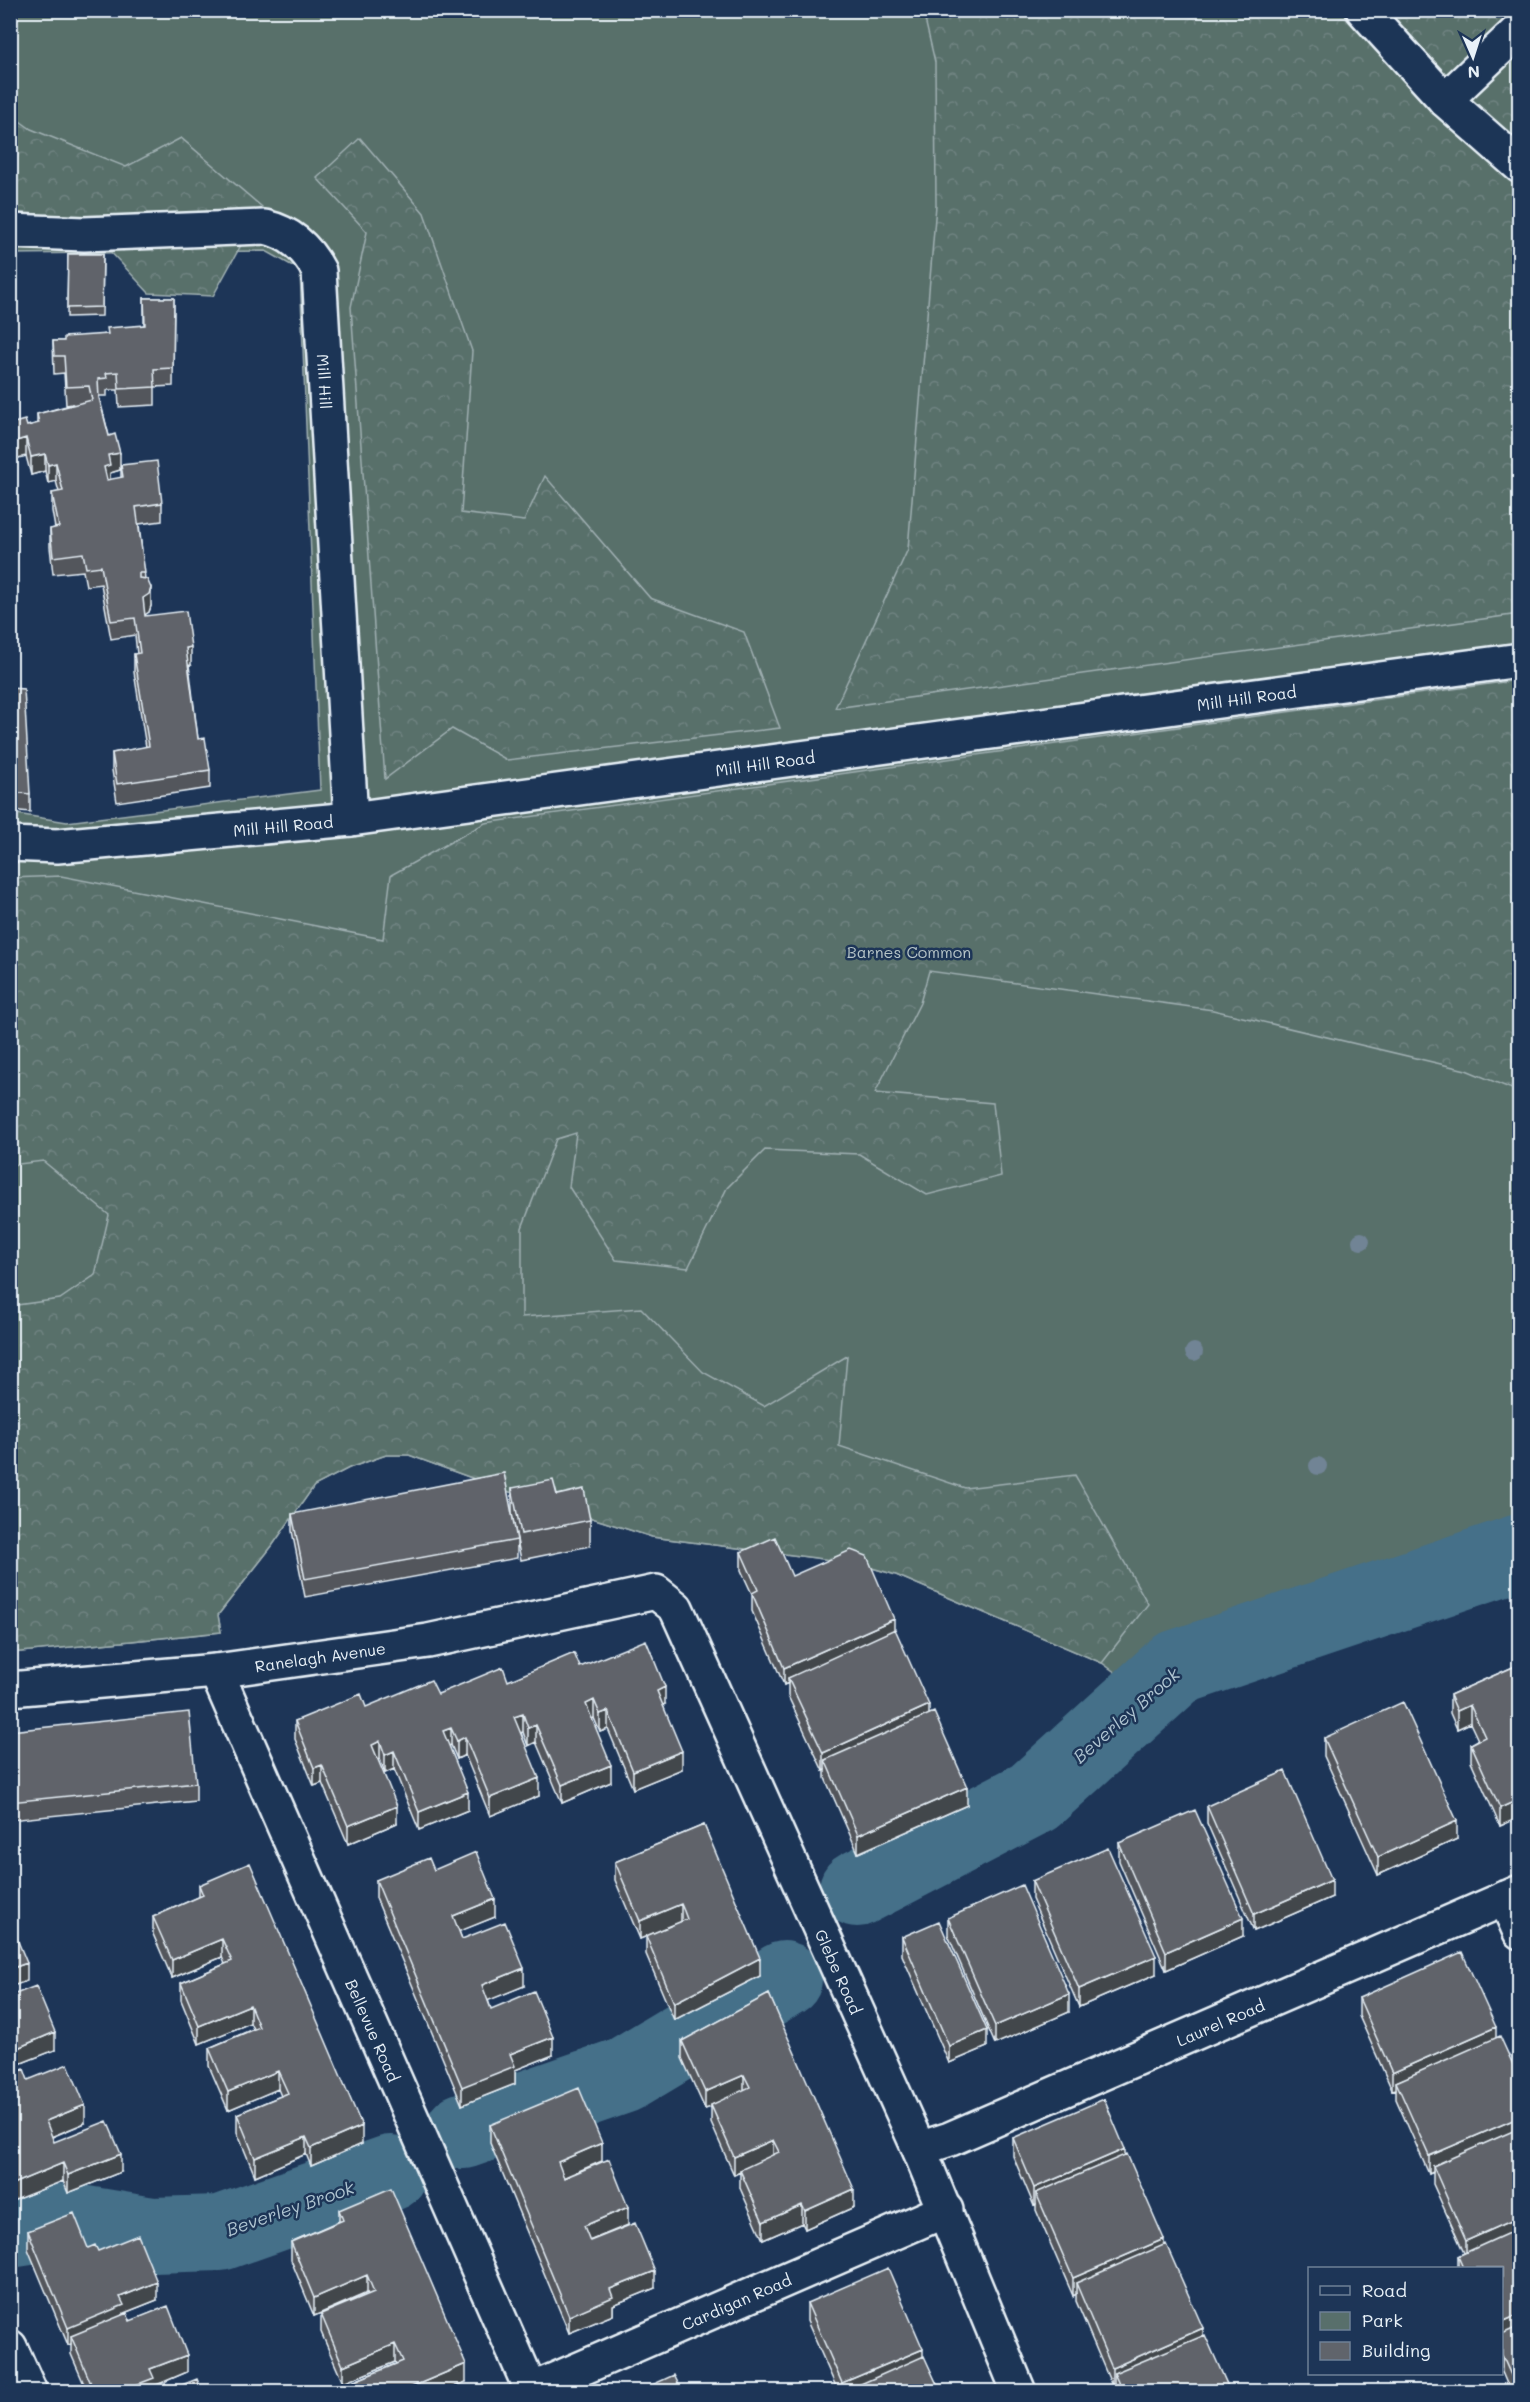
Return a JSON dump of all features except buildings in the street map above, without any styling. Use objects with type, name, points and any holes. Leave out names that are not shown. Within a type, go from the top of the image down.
[{"type":"street","points":[[1363,10],[1444,100],[1520,166]]},
{"type":"street","points":[[1444,100],[1520,29]]},
{"type":"street","name":"Mill Hill","points":[[10,231],[84,234],[266,227],[277,230],[309,252],[319,271],[351,819]]},
{"type":"street","name":"Mill Hill Road","points":[[10,844],[57,846],[351,819],[1520,660]]},
{"type":"street","name":"Glebe Road","points":[[625,1598],[656,1592],[676,1608],[920,2149],[1019,2391]]},
{"type":"street","name":"Ranelagh Avenue","points":[[10,1689],[216,1671],[428,1641],[625,1598]]},
{"type":"street","name":"Bellevue Road","points":[[216,1671],[529,2391]]},
{"type":"street","points":[[1512,1895],[1520,1932]]},
{"type":"street","name":"Laurel Road","points":[[920,2149],[950,2139],[1512,1895]]},
{"type":"street","name":"Cardigan Road","points":[[529,2391],[946,2210]]},
{"type":"street","points":[[10,2347],[30,2391]]},
{"type":"green space","name":"Barnes Common","points":[[11,11],[1495,11],[1519,227],[1519,1535],[1390,1579],[1123,1678],[1102,1663],[896,1575],[855,1563],[652,1537],[510,1492],[409,1455],[386,1455],[349,1468],[314,1486],[272,1546],[218,1615],[221,1632],[11,1653],[10,813],[67,822],[320,790],[300,270],[266,251],[11,254]]},
{"type":"green space","points":[[923,11],[1519,11],[1519,614],[835,708],[908,549],[936,205],[935,62]]},
{"type":"green space","points":[[10,114],[31,129],[126,167],[181,138],[262,207],[213,296],[149,293],[79,218],[11,224]]},
{"type":"green space","points":[[360,138],[424,213],[472,351],[461,513],[524,521],[545,476],[650,598],[744,632],[780,728],[507,760],[452,729],[385,779],[351,307],[367,232],[317,178]]},
{"type":"green space","points":[[1518,680],[1519,1092],[1466,1070],[1213,1010],[929,971],[920,1003],[875,1093],[993,1103],[1001,1176],[927,1195],[859,1154],[765,1150],[727,1188],[688,1268],[616,1260],[569,1187],[576,1133],[556,1139],[522,1228],[522,1317],[641,1308],[703,1372],[764,1406],[847,1356],[839,1446],[965,1488],[1075,1475],[1148,1604],[1102,1663],[896,1575],[855,1563],[652,1537],[510,1492],[409,1455],[386,1455],[349,1468],[314,1486],[272,1546],[218,1615],[221,1632],[11,1653],[10,1306],[60,1299],[95,1275],[109,1215],[43,1161],[11,1165],[11,878],[61,876],[383,939],[391,875],[485,823]]},
{"type":"waterway","name":"Beverley Brook","points":[[857,1889],[1034,1797],[1176,1668],[1520,1552]]},
{"type":"waterway","name":"Beverley Brook","points":[[463,2131],[624,2075],[784,1979]]},
{"type":"waterway","name":"Beverley Brook","points":[[10,2230],[68,2221],[152,2235],[220,2233],[390,2173]]}]
